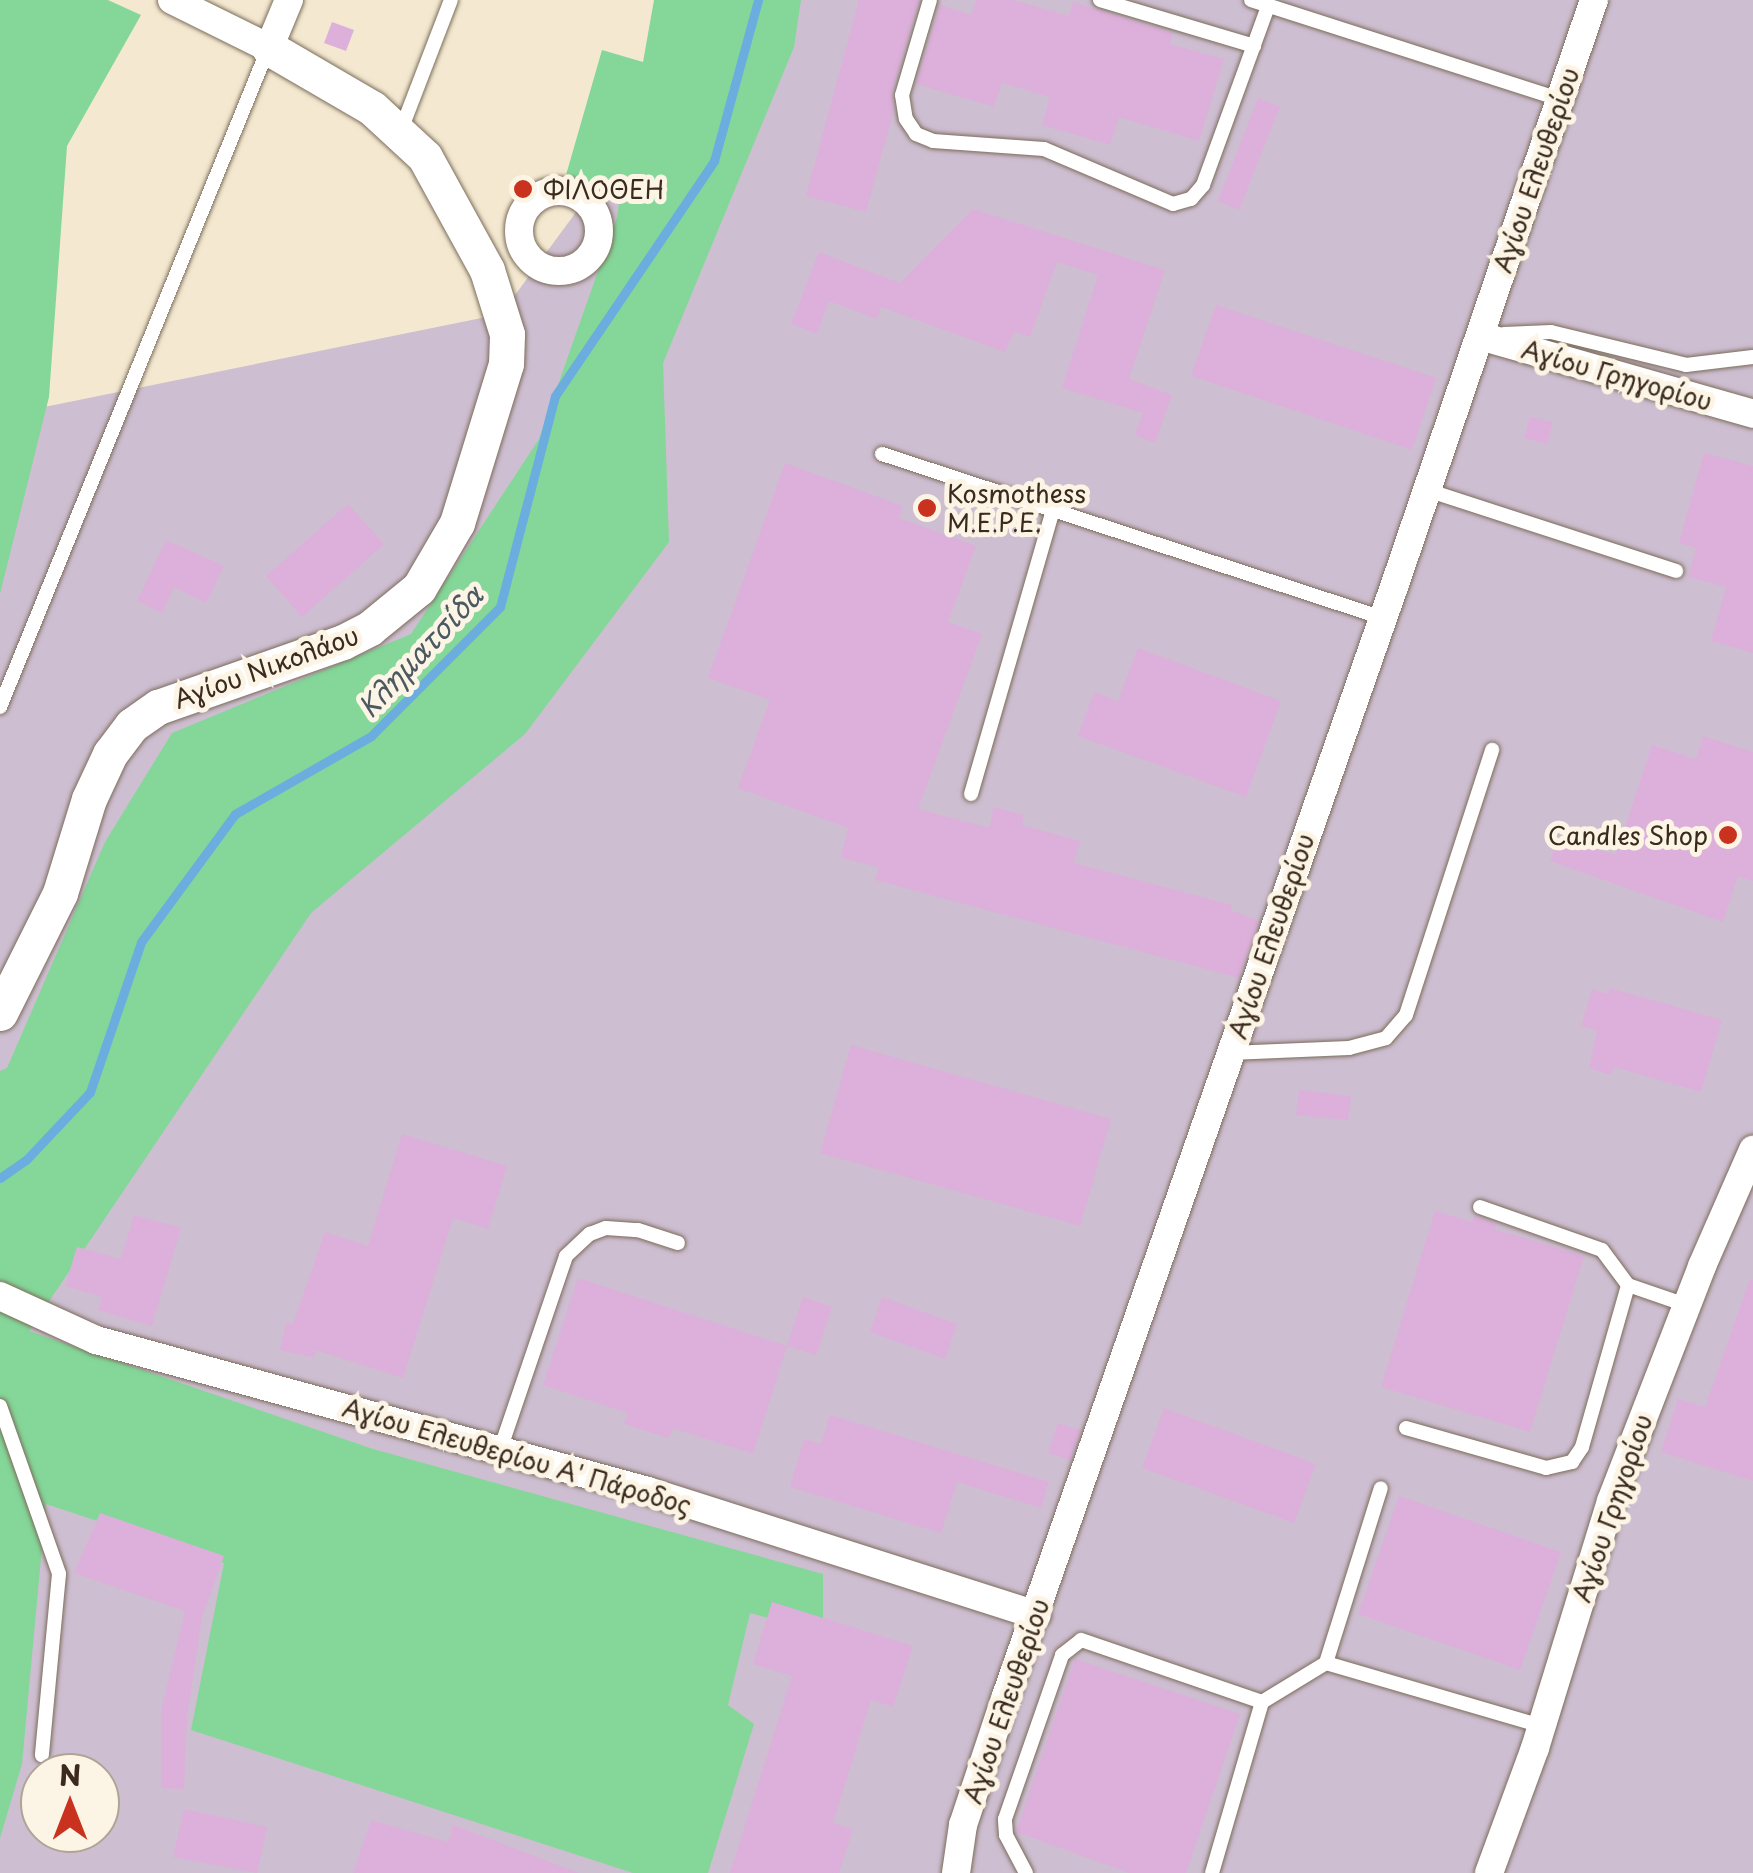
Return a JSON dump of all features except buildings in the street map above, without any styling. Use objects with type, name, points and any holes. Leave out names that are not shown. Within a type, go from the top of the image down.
[{"type":"street","points":[[172,0],[268,48],[289,0]]},
{"type":"street","name":"Αγίου Ελευθερίου","points":[[956,1873],[963,1825],[1428,490],[1594,0]]},
{"type":"street","name":"Αγίου Νικολάου","points":[[0,1013],[72,867],[98,775],[132,725],[158,706],[344,642],[393,612],[419,588],[458,523],[506,364],[507,334],[487,270],[424,157],[401,130],[268,48]]},
{"type":"street","points":[[487,270],[522,247]]},
{"type":"street","name":"Αγίου Γρηγορίου","points":[[1480,336],[1753,414]]},
{"type":"street","name":"Αγίου Γρηγορίου","points":[[1490,1873],[1542,1726],[1611,1502],[1686,1305],[1753,1150]]},
{"type":"street","name":"Αγίου Ελευθερίου Α' Πάροδος","points":[[0,1296],[96,1340],[648,1491],[1036,1615]]},
{"type":"lane","points":[[401,130],[451,0]]},
{"type":"lane","points":[[930,0],[902,95],[906,119],[916,134],[932,141],[1041,148],[1172,204],[1191,200],[1203,185],[1268,6]]},
{"type":"lane","points":[[1100,0],[1254,46]]},
{"type":"lane","points":[[1251,0],[1559,98]]},
{"type":"lane","points":[[0,707],[268,48]]},
{"type":"lane","points":[[1480,336],[1552,332],[1686,364],[1753,357]]},
{"type":"lane","points":[[882,454],[1383,618]]},
{"type":"lane","points":[[1428,490],[1676,572]]},
{"type":"lane","points":[[971,794],[1052,510]]},
{"type":"lane","points":[[1230,1053],[1349,1048],[1386,1038],[1406,1015],[1492,750]]},
{"type":"lane","points":[[1480,1207],[1602,1250],[1628,1285],[1686,1305]]},
{"type":"lane","points":[[500,1450],[566,1256],[590,1234],[606,1228],[638,1230],[678,1243]]},
{"type":"lane","points":[[1406,1428],[1546,1468],[1572,1462],[1582,1448],[1628,1285]]},
{"type":"lane","points":[[0,1406],[59,1574],[42,1753]]},
{"type":"lane","points":[[1212,1873],[1262,1702],[1326,1663],[1381,1488]]},
{"type":"lane","points":[[1026,1873],[1006,1835],[1005,1818],[1062,1655],[1073,1642],[1089,1642],[1262,1702]]},
{"type":"lane","points":[[1326,1663],[1542,1726]]},
{"type":"shaded area","points":[[675,0],[1753,0],[1753,1873],[0,1873],[0,416],[501,314],[663,94]]},
{"type":"green space","points":[[0,0],[108,0],[141,15],[67,146],[49,397],[0,594]]},
{"type":"green space","points":[[654,0],[801,0],[794,47],[663,363],[669,542],[525,734],[311,913],[29,1331],[373,1449],[823,1574],[823,1633],[750,1613],[728,1705],[754,1724],[708,1873],[633,1873],[191,1730],[224,1563],[46,1504],[23,1753],[0,1838],[0,1071],[7,1068],[105,842],[172,733],[411,634],[539,439],[617,217],[621,191],[566,175],[602,50],[643,62]]},
{"type":"waterway","name":"Κληματσίδα","points":[[0,1178],[26,1160],[90,1092],[141,942],[235,814],[371,736],[500,607],[555,396],[714,161],[758,0]]},
{"type":"place","name":"ΦΙΛΟΘΕΗ","points":[[523,189]]},
{"type":"place","name":"Kosmothess M.E.P.E.","points":[[927,508]]},
{"type":"place","name":"Candles Shop","points":[[1728,835]]}]
